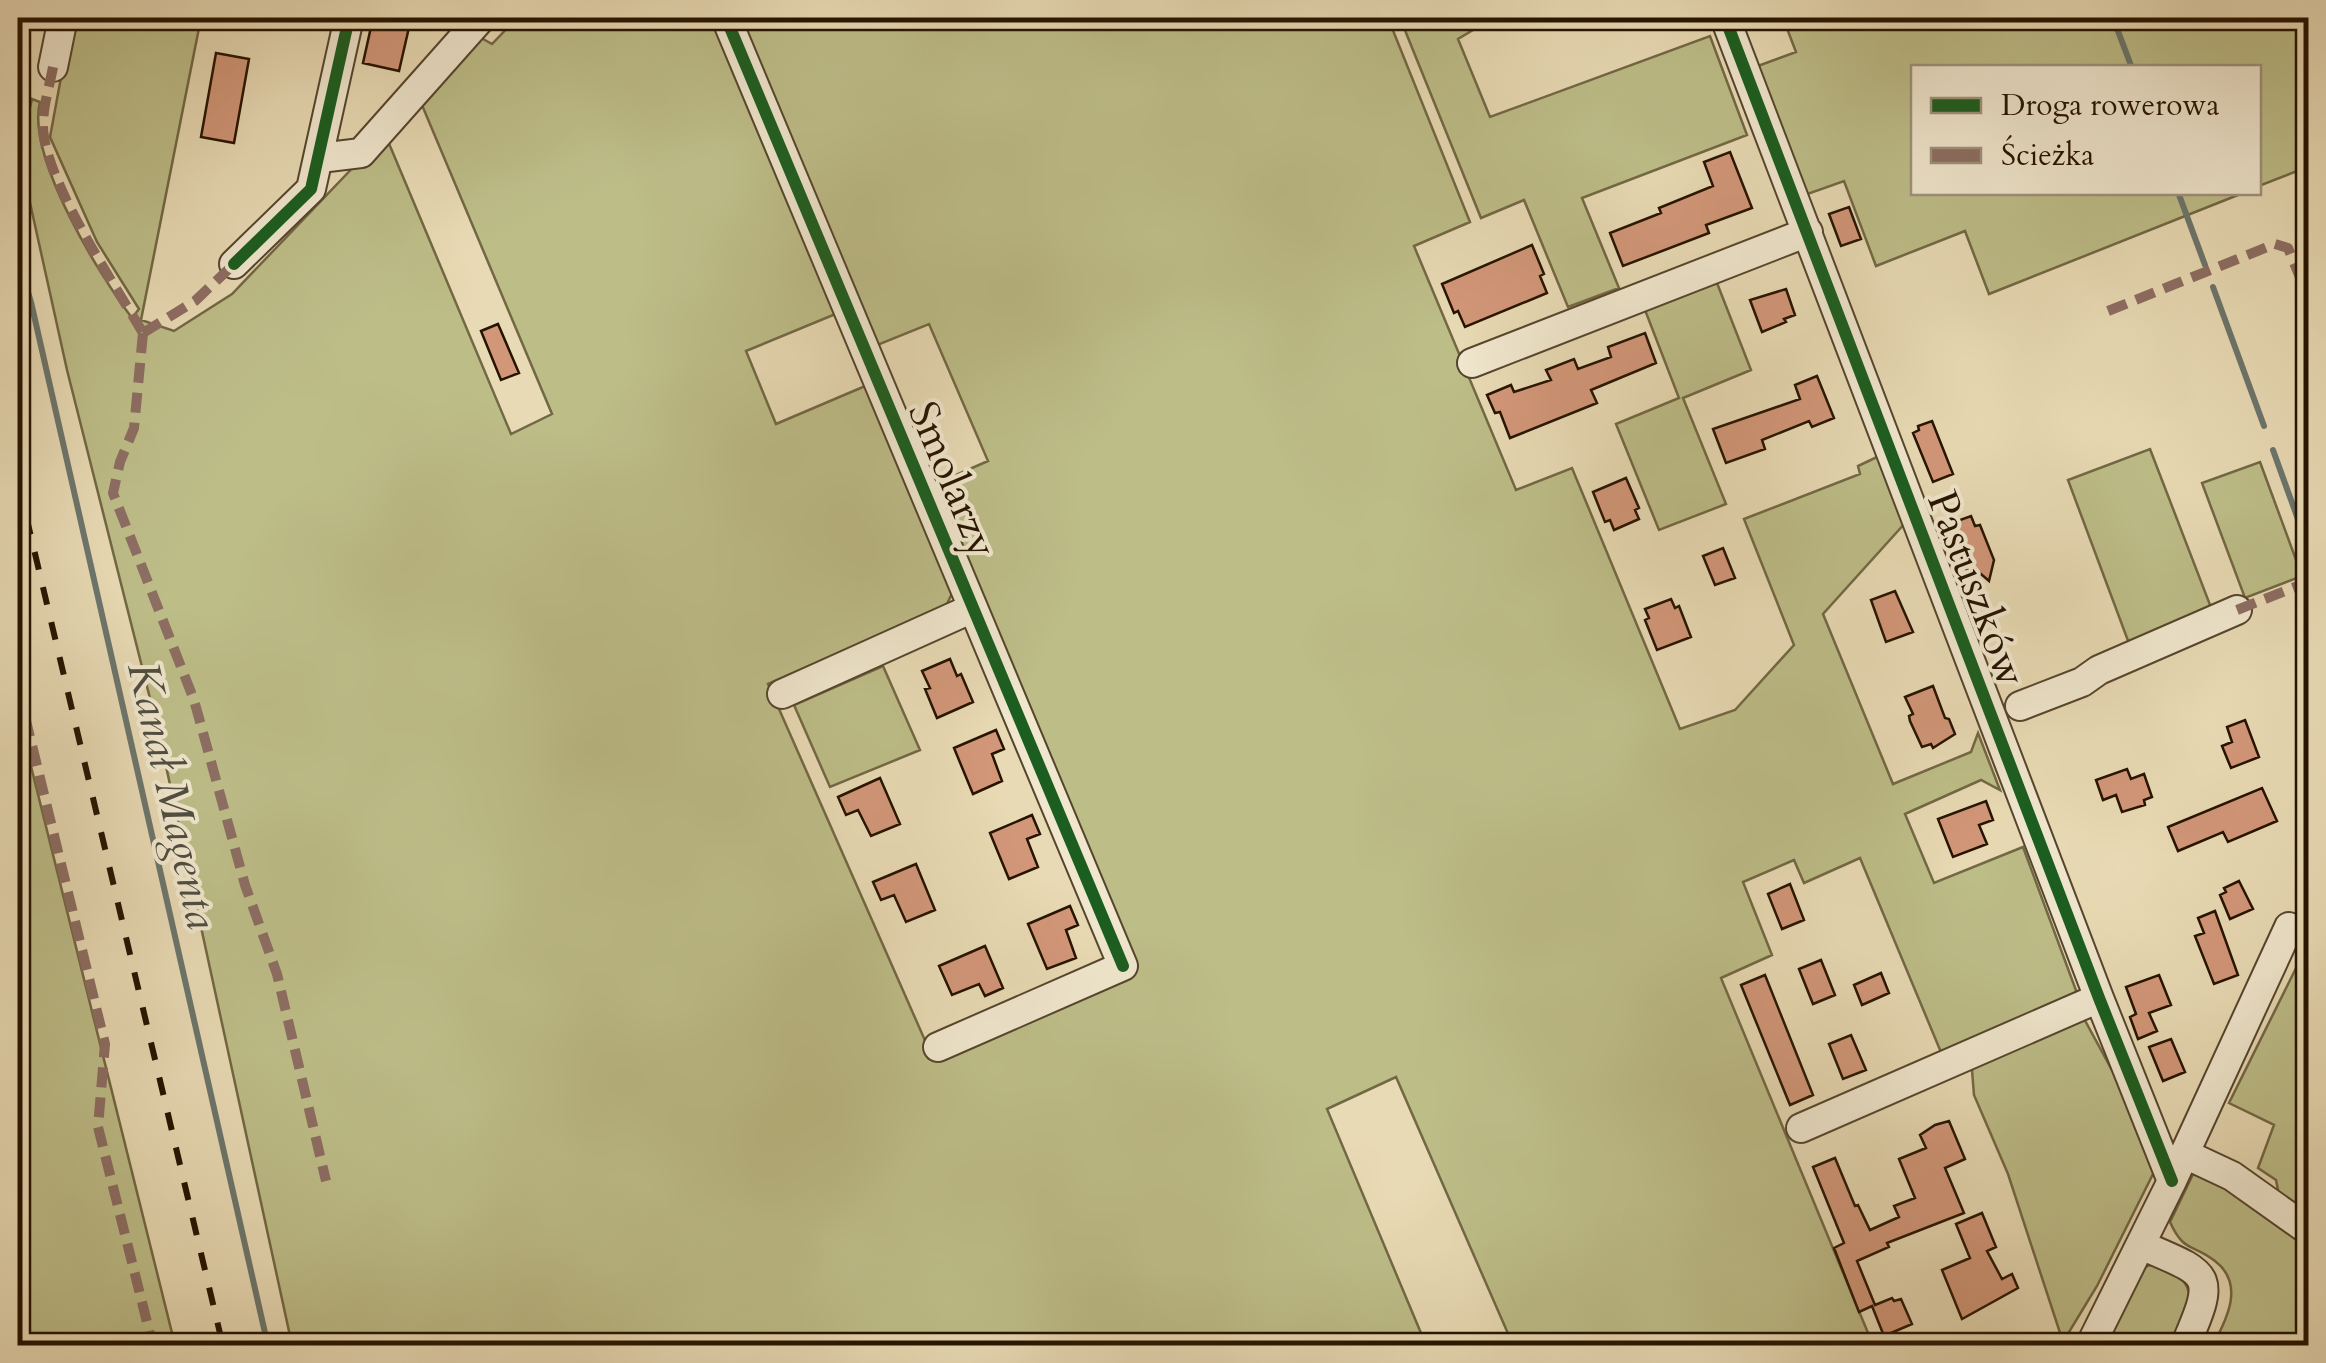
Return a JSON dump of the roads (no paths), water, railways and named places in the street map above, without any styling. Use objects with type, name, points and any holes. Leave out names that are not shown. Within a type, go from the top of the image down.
[{"type":"street","points":[[54,67],[62,18]]},
{"type":"street","points":[[234,264],[306,196],[320,158],[349,18]]},
{"type":"street","points":[[320,158],[361,153],[481,18]]},
{"type":"street","name":"Smolarzy","points":[[726,18],[1123,966],[938,1047]]},
{"type":"street","name":"Pastuszków","points":[[1725,18],[2172,1180]]},
{"type":"street","points":[[1472,364],[1808,232]]},
{"type":"street","points":[[782,694],[972,608]]},
{"type":"street","points":[[2020,706],[2082,682],[2099,670],[2237,610]]},
{"type":"street","points":[[2090,1346],[2185,1154],[2289,927]]},
{"type":"street","points":[[1800,1128],[2099,998]]},
{"type":"street","points":[[2185,1154],[2232,1176],[2308,1230]]},
{"type":"street","points":[[2141,1245],[2188,1266],[2202,1281],[2205,1300],[2184,1346]]},
{"type":"waterway","points":[[2113,18],[2131,65]]},
{"type":"waterway","points":[[2179,195],[2205,265]]},
{"type":"waterway","name":"Kanał Magenta","points":[[18,259],[31,302],[268,1346]]},
{"type":"waterway","points":[[2213,287],[2264,426]]},
{"type":"waterway","points":[[2273,450],[2308,547]]},
{"type":"railway","points":[[18,482],[223,1346]]}]
